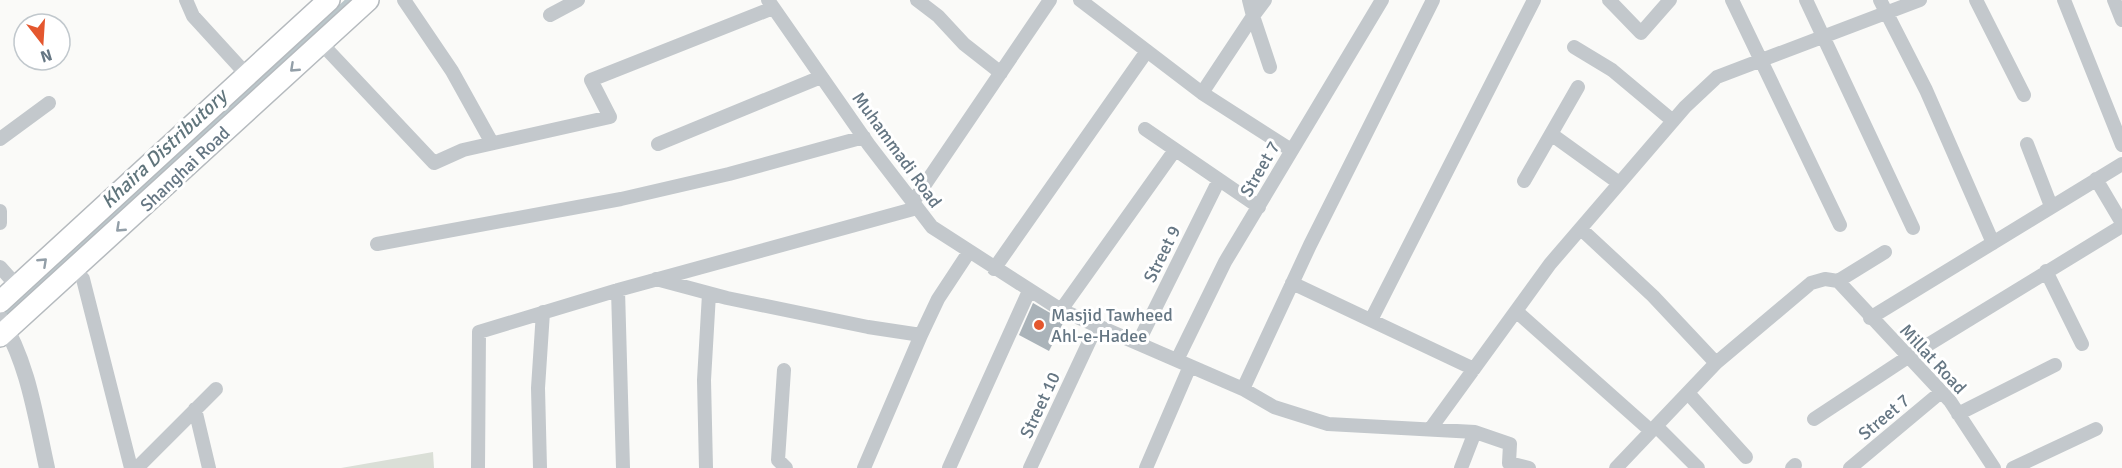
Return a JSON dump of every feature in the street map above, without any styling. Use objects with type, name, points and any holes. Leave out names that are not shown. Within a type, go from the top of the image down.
[{"type":"main road","name":"Shanghai Road","points":[[0,302],[329,0]]},
{"type":"main road","name":"Shanghai Road","points":[[3,327],[75,270],[368,0]]},
{"type":"street","points":[[186,0],[193,16],[248,75]]},
{"type":"street","points":[[404,0],[452,71],[492,143]]},
{"type":"street","points":[[550,15],[578,0]]},
{"type":"street","points":[[916,0],[938,16],[964,44],[1001,72]]},
{"type":"street","points":[[478,468],[479,332],[915,205],[1050,0]]},
{"type":"street","points":[[1080,0],[1202,93],[1291,150]]},
{"type":"street","points":[[1249,0],[1270,68]]},
{"type":"street","points":[[1202,93],[1265,0]]},
{"type":"street","name":"Street 7","points":[[1146,468],[1184,363],[1225,262],[1382,0]]},
{"type":"street","points":[[1243,389],[1292,283],[1433,0]]},
{"type":"street","points":[[1371,320],[1534,0]]},
{"type":"street","points":[[1610,0],[1641,33],[1670,0]]},
{"type":"street","points":[[1732,0],[1840,225]]},
{"type":"street","points":[[1806,0],[1913,228]]},
{"type":"street","points":[[1431,428],[1516,311],[1581,229],[1673,121],[1717,77],[1824,36],[1883,6],[1920,0]]},
{"type":"street","points":[[1976,0],[2024,95]]},
{"type":"street","points":[[2064,0],[2122,145]]},
{"type":"street","points":[[2114,0],[2122,21]]},
{"type":"street","points":[[321,43],[434,163],[462,150],[610,117],[591,80],[770,4]]},
{"type":"street","name":"Muhammadi Road","points":[[770,4],[864,137],[932,227],[1029,291],[1061,310],[1243,389],[1274,407],[1328,424],[1476,432],[1510,444],[1509,463],[1529,468]]},
{"type":"street","points":[[1883,6],[1926,90],[1993,243]]},
{"type":"street","points":[[1574,46],[1612,70],[1673,121]]},
{"type":"street","points":[[994,269],[1148,51]]},
{"type":"street","points":[[658,144],[821,76]]},
{"type":"street","points":[[1524,181],[1578,87]]},
{"type":"street","points":[[0,138],[49,103]]},
{"type":"street","points":[[1145,129],[1259,207]]},
{"type":"street","points":[[1551,134],[1619,183]]},
{"type":"street","points":[[377,244],[621,198],[729,174],[864,137]]},
{"type":"street","points":[[2027,144],[2051,206]]},
{"type":"street","points":[[1061,310],[1175,150]]},
{"type":"street","points":[[1870,318],[2122,164]]},
{"type":"street","points":[[1814,419],[1908,357],[2122,224],[2096,179]]},
{"type":"street","name":"Street 9","points":[[1138,343],[1219,180]]},
{"type":"street","points":[[0,212],[0,223]]},
{"type":"street","points":[[1581,229],[1653,296],[1716,363]]},
{"type":"street","points":[[864,468],[921,335],[939,299],[969,252]]},
{"type":"street","points":[[1616,468],[1716,363],[1811,283],[1825,279],[1838,281],[1885,252]]},
{"type":"street","points":[[0,267],[17,286]]},
{"type":"street","points":[[75,270],[83,279],[131,468]]},
{"type":"street","points":[[2046,271],[2082,344]]},
{"type":"street","points":[[656,279],[709,294],[868,327],[921,335]]},
{"type":"street","name":"Millat Road","points":[[1838,281],[1941,392],[1994,468]]},
{"type":"street","points":[[1292,283],[1474,369]]},
{"type":"street","points":[[618,290],[623,468]]},
{"type":"street","points":[[949,468],[1029,291]]},
{"type":"street","points":[[706,468],[704,380],[709,294]]},
{"type":"street","points":[[1516,311],[1698,468]]},
{"type":"street","points":[[540,468],[538,388],[543,312]]},
{"type":"street","name":"Street 10","points":[[1030,468],[1097,325]]},
{"type":"street","points":[[3,327],[33,406],[47,468]]},
{"type":"street","points":[[1958,414],[2055,366]]},
{"type":"street","points":[[784,370],[778,460],[786,468]]},
{"type":"street","points":[[136,468],[216,389]]},
{"type":"street","name":"Street 7","points":[[1850,468],[1941,392]]},
{"type":"street","points":[[1688,393],[1746,457]]},
{"type":"street","points":[[195,410],[209,468]]},
{"type":"street","points":[[2013,468],[2096,429]]},
{"type":"street","points":[[1461,468],[1476,432]]},
{"type":"shaded area","points":[[433,452],[434,468],[341,468]]},
{"type":"building","name":"Masjid Tawheed Ahl-e-Hadee","points":[[1033,303],[1064,321],[1049,351],[1019,335]]},
{"type":"waterway","name":"Khaira Distributory","points":[[2,317],[348,0]]},
{"type":"place","name":"Masjid Tawheed Ahl-e-Hadee","points":[[1039,325]]}]
